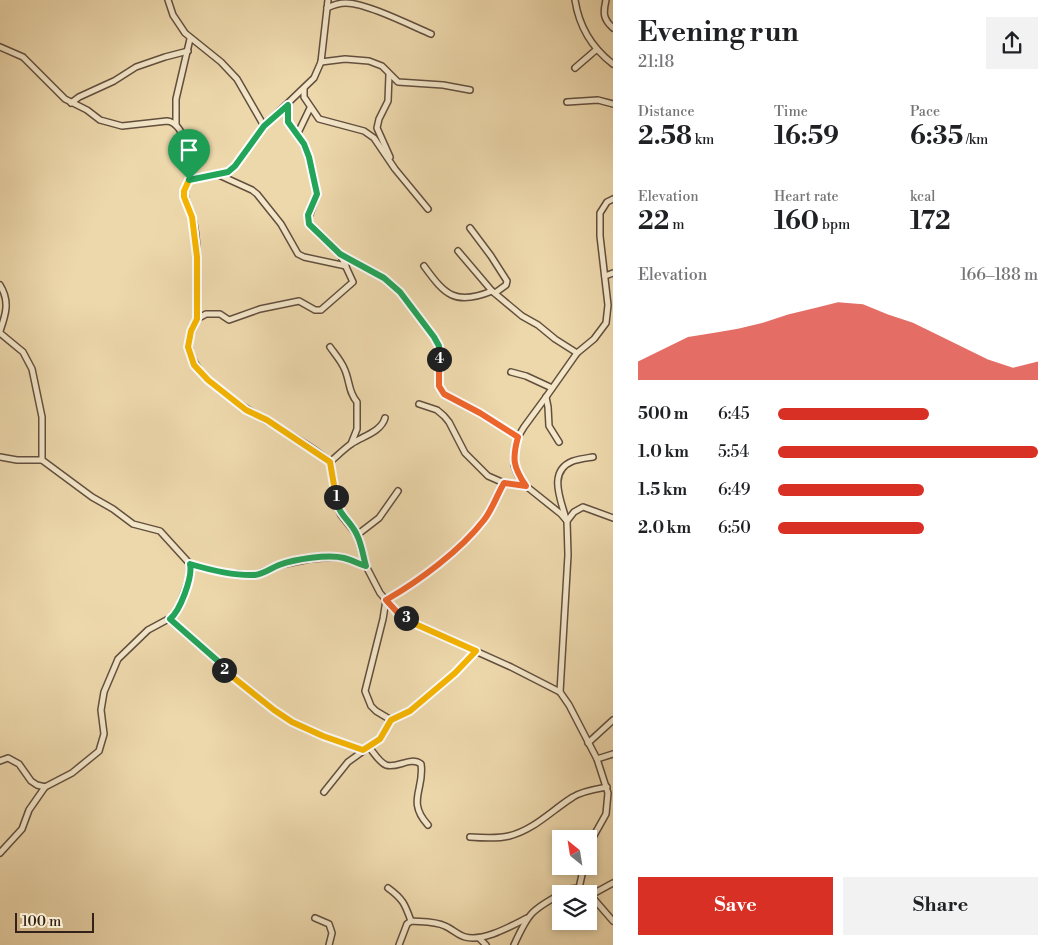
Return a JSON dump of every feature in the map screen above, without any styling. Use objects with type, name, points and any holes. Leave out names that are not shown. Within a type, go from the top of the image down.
[{"type":"street","points":[[168,0],[173,15],[190,39],[221,62],[237,79],[264,126]]},
{"type":"street","points":[[189,180],[228,172],[235,166],[264,126],[314,78],[321,62],[328,0]]},
{"type":"street","points":[[575,0],[584,30],[597,49],[613,64]]},
{"type":"street","points":[[606,0],[603,12],[604,17],[613,28]]},
{"type":"street","points":[[327,8],[334,4],[347,3],[364,6],[431,34]]},
{"type":"street","points":[[176,126],[176,99],[190,39]]},
{"type":"street","points":[[0,47],[24,57],[38,73],[71,103],[87,110],[100,120],[122,126],[167,121],[172,122],[176,126],[188,150],[189,180],[184,191],[184,197],[192,217],[197,257],[197,319],[191,331],[188,347],[194,365],[208,380],[246,410],[267,420],[330,462],[336,503],[341,515],[357,534],[366,566],[380,593],[397,612],[413,623],[560,692],[569,705],[597,759],[607,787],[606,814],[597,830]]},
{"type":"street","points":[[575,68],[597,49]]},
{"type":"street","points":[[71,103],[79,96],[114,81],[136,67],[188,51]]},
{"type":"street","points":[[321,62],[345,59],[369,61],[382,66],[398,82],[443,85],[470,90]]},
{"type":"street","points":[[390,74],[388,101],[379,119],[378,128],[395,169]]},
{"type":"street","points":[[304,88],[304,97],[319,119],[364,131],[374,138],[395,169],[428,209]]},
{"type":"street","points":[[567,102],[598,100],[613,104]]},
{"type":"street","points":[[288,105],[288,122],[309,157],[317,194],[308,220],[309,224],[340,254],[384,278],[400,292],[439,346],[439,386],[444,394],[480,413],[518,437]]},
{"type":"street","points":[[297,135],[310,108]]},
{"type":"street","points":[[219,174],[257,194],[281,224],[298,254],[346,266]]},
{"type":"street","points":[[567,522],[561,514],[526,486],[518,475],[514,465],[515,450],[518,437],[577,353],[594,339],[606,323],[608,305],[600,236],[600,212],[606,202],[613,199]]},
{"type":"street","points":[[424,266],[437,284],[447,293],[457,296],[476,297],[493,292],[506,285],[506,281],[492,256],[470,228]]},
{"type":"street","points":[[458,251],[493,292],[522,316],[577,353]]},
{"type":"street","points":[[197,319],[206,314],[220,314],[229,320],[260,309],[299,301],[315,310],[321,310],[353,282],[340,254]]},
{"type":"street","points":[[605,276],[613,273]]},
{"type":"street","points":[[0,285],[6,298],[7,308],[0,332],[23,352],[32,369],[42,417],[42,460]]},
{"type":"street","points":[[330,347],[344,368],[350,384],[350,394],[357,402],[357,429],[351,444]]},
{"type":"street","points":[[510,372],[526,376],[552,388]]},
{"type":"street","points":[[546,397],[549,426],[560,442]]},
{"type":"street","points":[[419,404],[437,410],[444,416],[465,453],[488,476],[504,483],[526,486]]},
{"type":"street","points":[[330,462],[351,444],[377,430],[384,423],[385,418]]},
{"type":"street","points":[[0,457],[17,460],[42,460],[92,497],[113,509],[133,524],[160,531],[190,564],[222,572],[255,575],[280,565],[318,558],[344,558],[366,566]]},
{"type":"street","points":[[560,692],[568,555],[567,522],[557,487],[563,468],[573,461],[593,457]]},
{"type":"street","points":[[391,720],[376,711],[365,691],[386,600],[446,559],[469,537],[485,519],[504,483]]},
{"type":"street","points":[[357,534],[379,518],[398,491]]},
{"type":"street","points":[[567,522],[574,512],[583,507],[613,518]]},
{"type":"street","points":[[0,853],[22,829],[29,810],[45,787],[72,773],[100,751],[104,734],[101,710],[104,692],[118,659],[148,630],[170,619],[178,609],[190,576],[190,564]]},
{"type":"street","points":[[170,619],[219,662],[227,673],[274,710],[292,722],[323,736],[363,750]]},
{"type":"street","points":[[324,792],[348,762],[380,739],[391,720],[410,711],[455,673],[476,651]]},
{"type":"street","points":[[588,743],[613,720]]},
{"type":"street","points":[[369,747],[389,766],[409,761],[421,764],[416,806],[420,817],[428,824]]},
{"type":"street","points":[[597,759],[613,754]]},
{"type":"street","points":[[0,761],[8,758],[14,760],[31,782],[45,787]]},
{"type":"street","points":[[470,837],[493,838],[522,832],[548,816],[574,796],[607,787]]},
{"type":"street","points":[[597,892],[613,883]]},
{"type":"street","points":[[388,888],[400,897],[406,905],[411,921]]},
{"type":"street","points":[[399,945],[407,924],[411,921],[438,923],[467,938],[479,938],[503,930],[527,918],[541,905],[552,899]]},
{"type":"street","points":[[597,902],[613,921]]},
{"type":"street","points":[[315,918],[329,924],[332,933],[329,945]]},
{"type":"street","points":[[514,945],[527,918]]},
{"type":"street","points":[[479,938],[486,945]]},
{"type":"route","points":[[288,105],[288,122],[304,144],[309,157],[317,194],[308,215],[309,224],[331,243],[340,254],[384,278],[400,292],[439,346],[439,386],[444,394],[480,413],[518,437],[514,465],[526,486],[504,483],[485,519],[469,537],[446,559],[386,600],[397,612],[413,623],[476,651],[455,673],[410,711],[391,720],[380,739],[363,750],[323,736],[292,722],[274,710],[232,678],[219,662],[170,619],[178,609],[190,576],[190,564],[229,573],[255,575],[280,565],[302,560],[335,557],[344,558],[366,566],[357,534],[341,515],[336,503],[330,462],[267,420],[246,410],[208,380],[194,365],[188,347],[191,331],[197,319],[197,257],[192,217],[184,197],[184,191],[189,180],[228,172],[235,166],[264,126],[288,105]]}]
